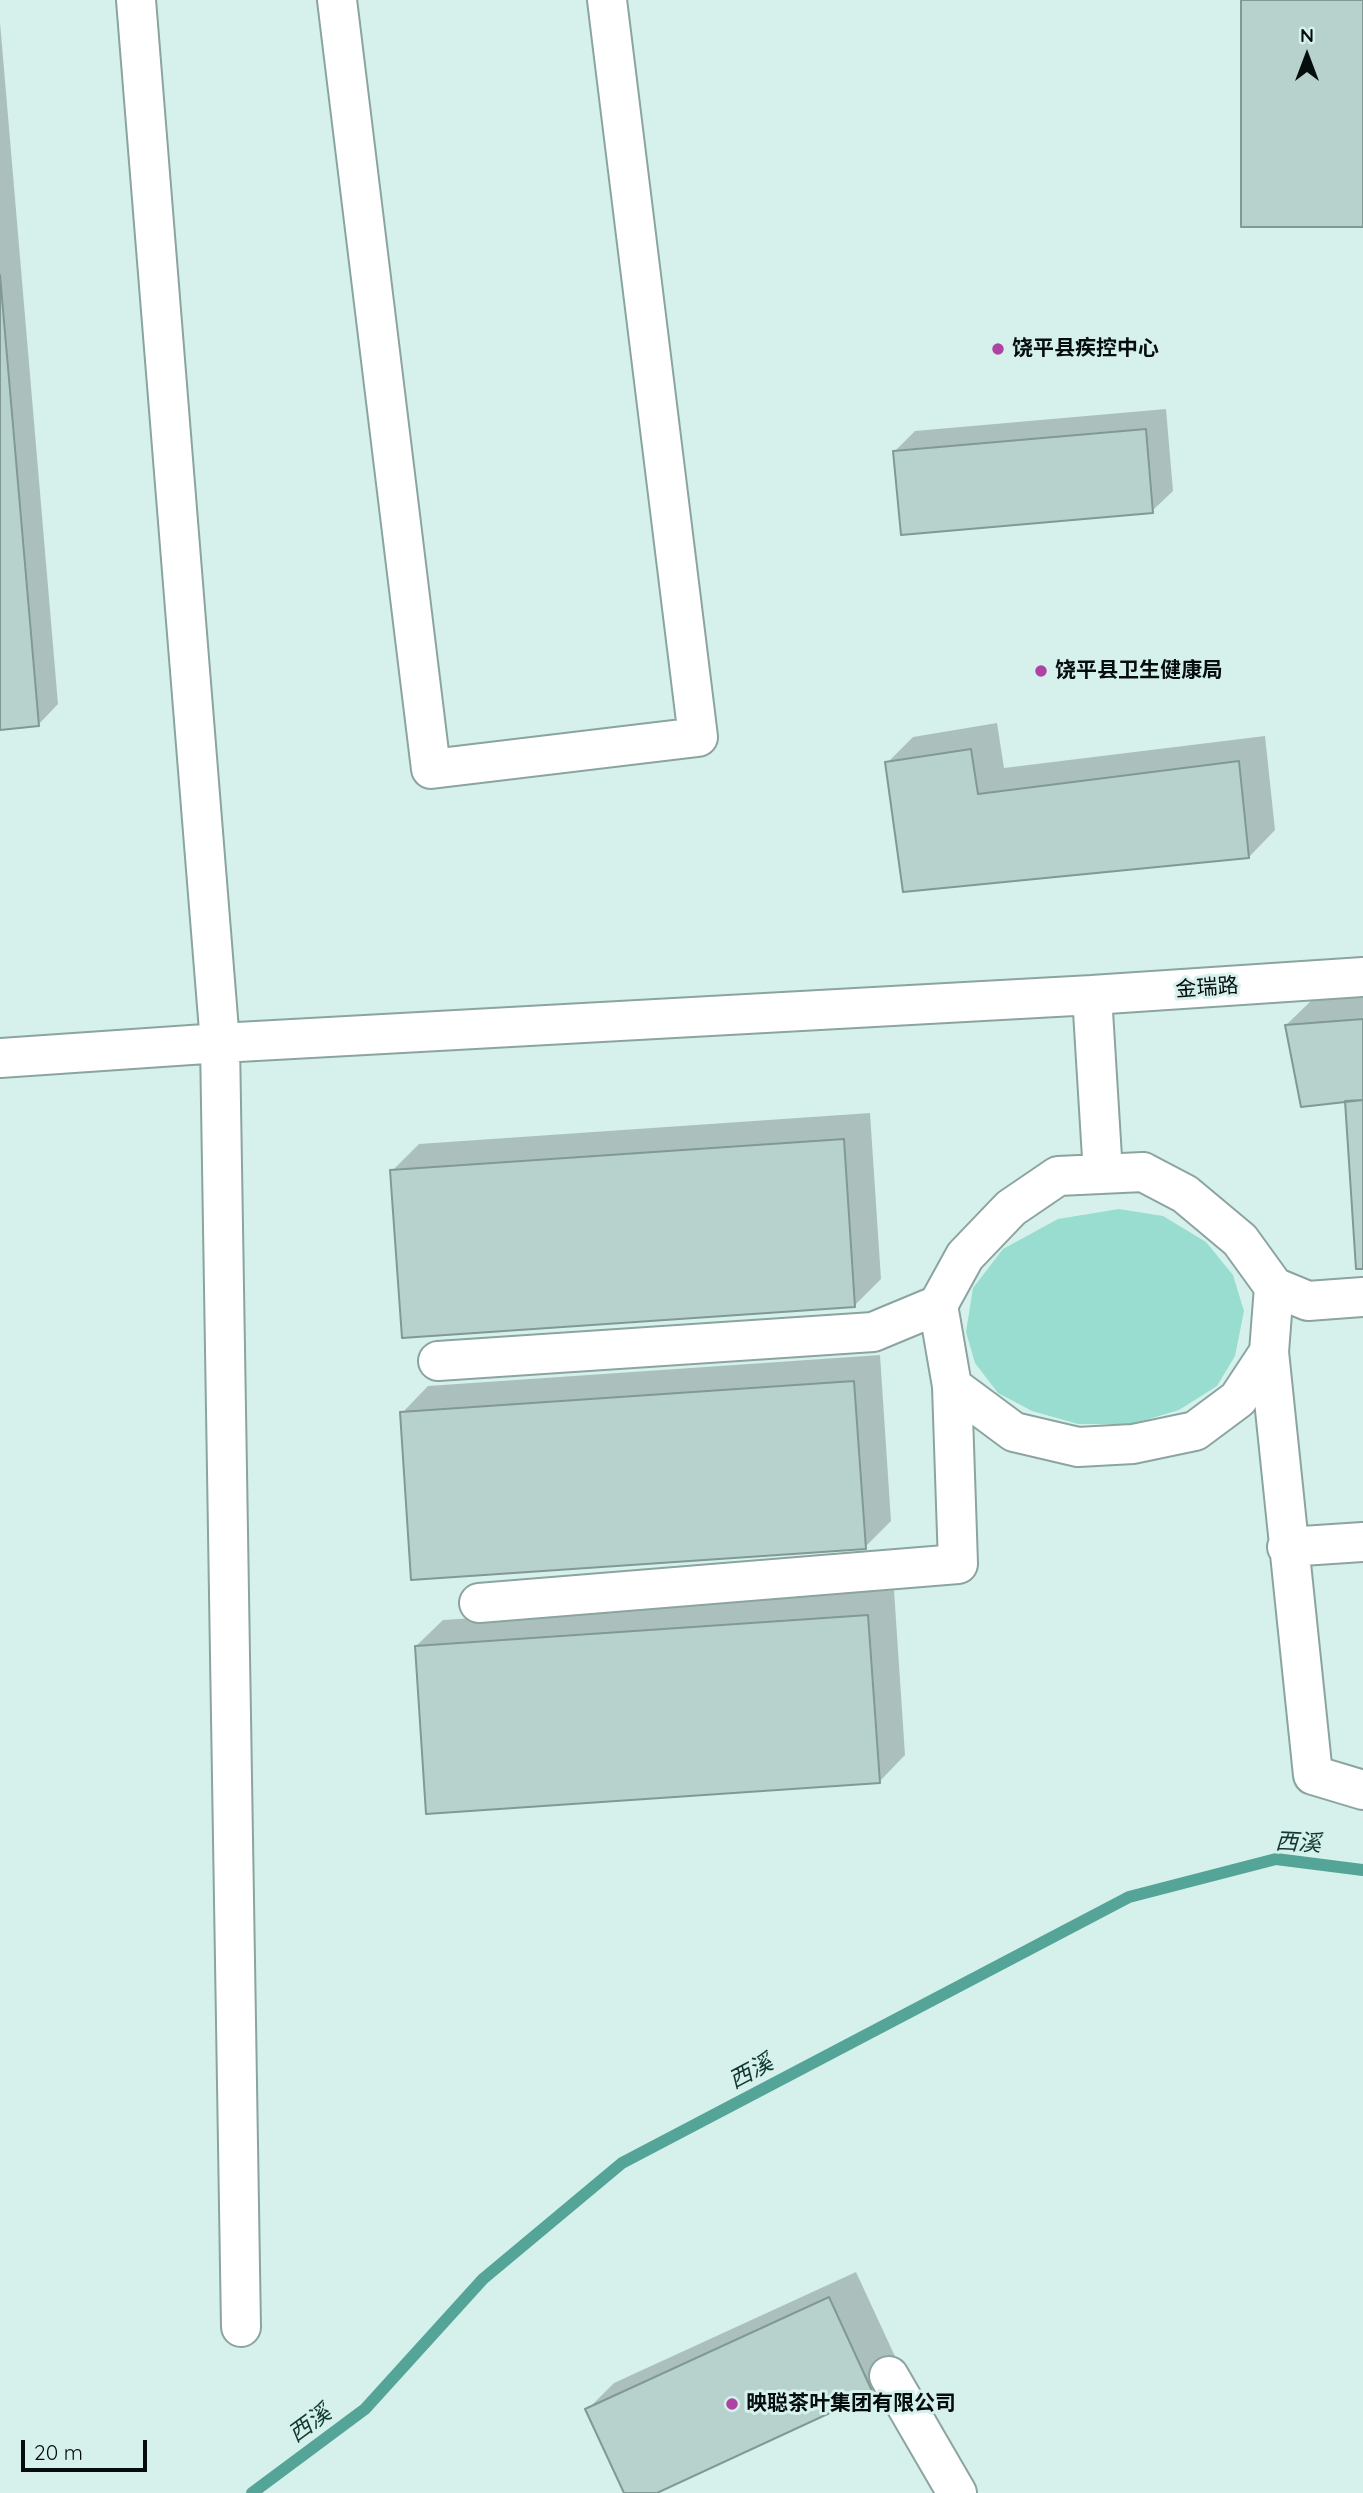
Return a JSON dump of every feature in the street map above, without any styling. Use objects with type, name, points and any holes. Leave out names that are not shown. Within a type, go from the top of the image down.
[{"type":"street","points":[[136,0],[220,1043],[241,2327]]},
{"type":"street","points":[[337,0],[431,769],[698,737],[607,0]]},
{"type":"street","name":"金瑞路","points":[[0,1058],[1363,977]]},
{"type":"street","points":[[1092,995],[1103,1174]]},
{"type":"street","points":[[438,1361],[873,1332],[938,1305],[965,1256],[1011,1208],[1058,1176],[1143,1172],[1185,1194],[1240,1240],[1274,1287],[1308,1301],[1363,1297]]},
{"type":"street","points":[[1274,1287],[1269,1352],[1287,1547],[1313,1775],[1363,1790]]},
{"type":"street","points":[[479,1603],[958,1564],[952,1386],[938,1305]]},
{"type":"street","points":[[952,1386],[1014,1432],[1078,1447],[1133,1444],[1195,1431],[1238,1399],[1269,1352]]},
{"type":"street","points":[[1287,1547],[1363,1542]]},
{"type":"street","points":[[889,2376],[957,2493]]},
{"type":"green space","points":[[1119,1209],[1163,1216],[1206,1242],[1233,1275],[1244,1311],[1235,1356],[1217,1386],[1179,1410],[1132,1424],[1078,1424],[1032,1411],[998,1393],[975,1363],[966,1332],[973,1288],[1003,1249],[1058,1219]]},
{"type":"building","points":[[1241,0],[1363,0],[1363,227],[1241,227]]},
{"type":"building","points":[[0,275],[39,726],[0,730]]},
{"type":"building","points":[[1146,429],[1153,513],[901,535],[893,451]]},
{"type":"building","points":[[971,749],[978,794],[1239,761],[1249,858],[903,892],[885,762]]},
{"type":"building","points":[[1363,1019],[1363,1100],[1301,1107],[1285,1025]]},
{"type":"building","points":[[1363,1100],[1363,1269],[1356,1269],[1345,1101]]},
{"type":"building","points":[[844,1139],[855,1307],[402,1338],[390,1170]]},
{"type":"building","points":[[854,1381],[866,1549],[411,1580],[400,1412]]},
{"type":"building","points":[[868,1615],[880,1783],[426,1814],[415,1646]]},
{"type":"building","points":[[829,2297],[873,2393],[657,2493],[624,2493],[585,2409]]},
{"type":"waterway","name":"西溪","points":[[252,2493],[365,2409],[483,2279],[622,2163],[1129,1897],[1276,1859],[1363,1870]]},
{"type":"place","name":"饶平县疾控中心","points":[[998,349]]},
{"type":"place","name":"饶平县卫生健康局","points":[[1041,671]]},
{"type":"place","name":"映聪茶叶集团有限公司","points":[[732,2404]]}]
